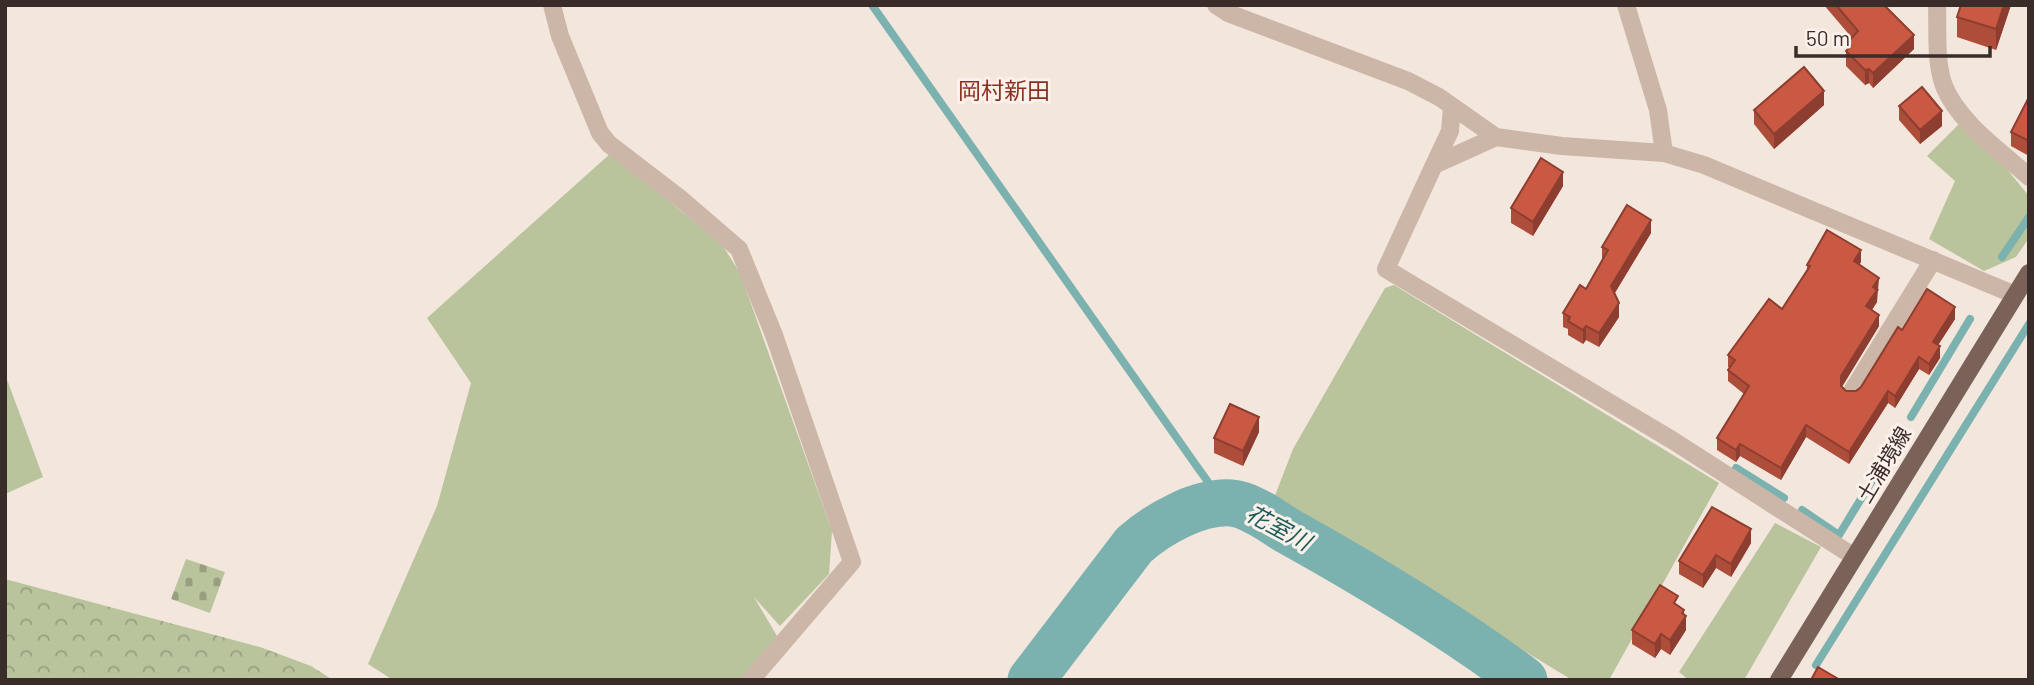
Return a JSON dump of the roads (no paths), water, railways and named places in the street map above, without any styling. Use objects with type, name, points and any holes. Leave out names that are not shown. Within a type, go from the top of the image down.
[{"type":"main road","name":"土浦境線","points":[[1779,680],[2013,295],[2029,273]]},
{"type":"street","points":[[552,5],[560,36],[600,133],[609,144],[682,200],[739,249],[774,335],[852,562],[751,680]]},
{"type":"street","points":[[1216,5],[1228,13],[1408,81],[1496,137],[1562,146],[1664,153],[1704,165],[2013,295]]},
{"type":"street","points":[[1626,5],[1658,110],[1664,153]]},
{"type":"street","points":[[1937,5],[1938,61],[1944,85],[1955,108],[2029,177]]},
{"type":"street","points":[[1452,107],[1450,131],[1386,269],[1672,440],[1853,556]]},
{"type":"street","points":[[1434,165],[1496,137]]},
{"type":"street","points":[[1851,393],[1933,260]]},
{"type":"water","points":[[1114,556],[1125,566],[1040,680],[1021,680]]},
{"type":"waterway","points":[[872,5],[1211,486],[1232,503]]},
{"type":"waterway","points":[[2002,257],[2029,217]]},
{"type":"waterway","points":[[1911,417],[1970,319]]},
{"type":"waterway","points":[[1816,665],[2029,324]]},
{"type":"waterway","points":[[1802,510],[1839,535],[1892,448]]},
{"type":"waterway","points":[[1736,468],[1784,498]]},
{"type":"waterway","name":"花室川","points":[[1031,680],[1134,545],[1179,515],[1218,503],[1238,504],[1261,514],[1379,583],[1524,680]]},
{"type":"district","name":"岡村新田","points":[[1004,90]]}]
